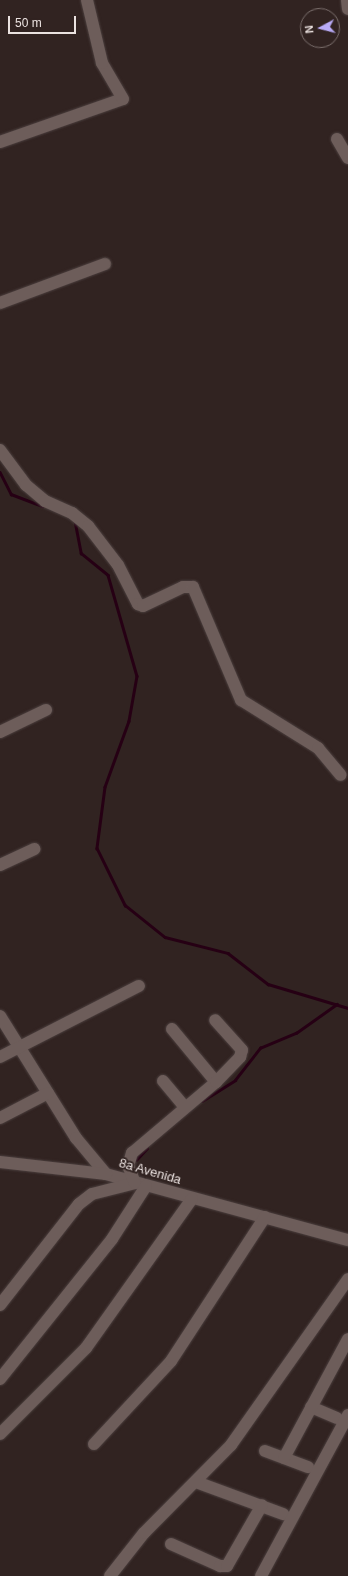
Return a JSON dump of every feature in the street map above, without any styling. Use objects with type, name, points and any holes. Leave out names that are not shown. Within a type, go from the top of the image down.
[{"type":"street","points":[[0,142],[123,99],[102,63],[87,0]]},
{"type":"street","points":[[347,0],[348,9]]},
{"type":"street","points":[[337,139],[348,158]]},
{"type":"street","points":[[0,303],[104,264]]},
{"type":"street","points":[[0,450],[26,485],[45,501],[72,513],[88,526],[114,560],[138,604],[143,606],[183,588],[194,587],[241,700],[318,748],[341,775]]},
{"type":"street","points":[[0,732],[46,710]]},
{"type":"street","points":[[0,865],[34,849]]},
{"type":"street","points":[[0,1057],[139,986]]},
{"type":"street","name":"8a Avenida","points":[[0,1016],[76,1138],[106,1174],[192,1199],[348,1240]]},
{"type":"street","points":[[140,1184],[128,1166],[132,1153],[216,1082],[242,1054],[215,1020]]},
{"type":"street","points":[[172,1029],[216,1082]]},
{"type":"street","points":[[163,1081],[185,1107]]},
{"type":"street","points":[[0,1118],[48,1093]]},
{"type":"street","points":[[0,1162],[106,1174]]},
{"type":"street","points":[[0,1305],[79,1204],[92,1194],[140,1184]]},
{"type":"street","points":[[0,1379],[112,1239],[140,1184]]},
{"type":"street","points":[[0,1434],[86,1348],[192,1199]]},
{"type":"street","points":[[94,1444],[171,1362],[265,1217]]},
{"type":"street","points":[[110,1576],[144,1533],[231,1445],[342,1299],[348,1279]]},
{"type":"street","points":[[284,1458],[311,1408],[343,1359],[348,1339]]},
{"type":"street","points":[[261,1576],[342,1416],[311,1408]]},
{"type":"street","points":[[265,1450],[308,1467]]},
{"type":"street","points":[[196,1482],[283,1514]]},
{"type":"street","points":[[171,1544],[220,1566],[227,1566],[262,1505]]},
{"type":"waterway","points":[[0,472],[11,494],[43,506]]},
{"type":"waterway","points":[[75,521],[81,553],[108,575],[137,676],[129,721],[105,787],[97,848],[125,905],[165,937],[228,953],[268,984],[348,1008]]},
{"type":"waterway","points":[[202,1101],[235,1080],[260,1048],[296,1033],[337,1004]]},
{"type":"waterway","points":[[136,1160],[147,1148]]}]
